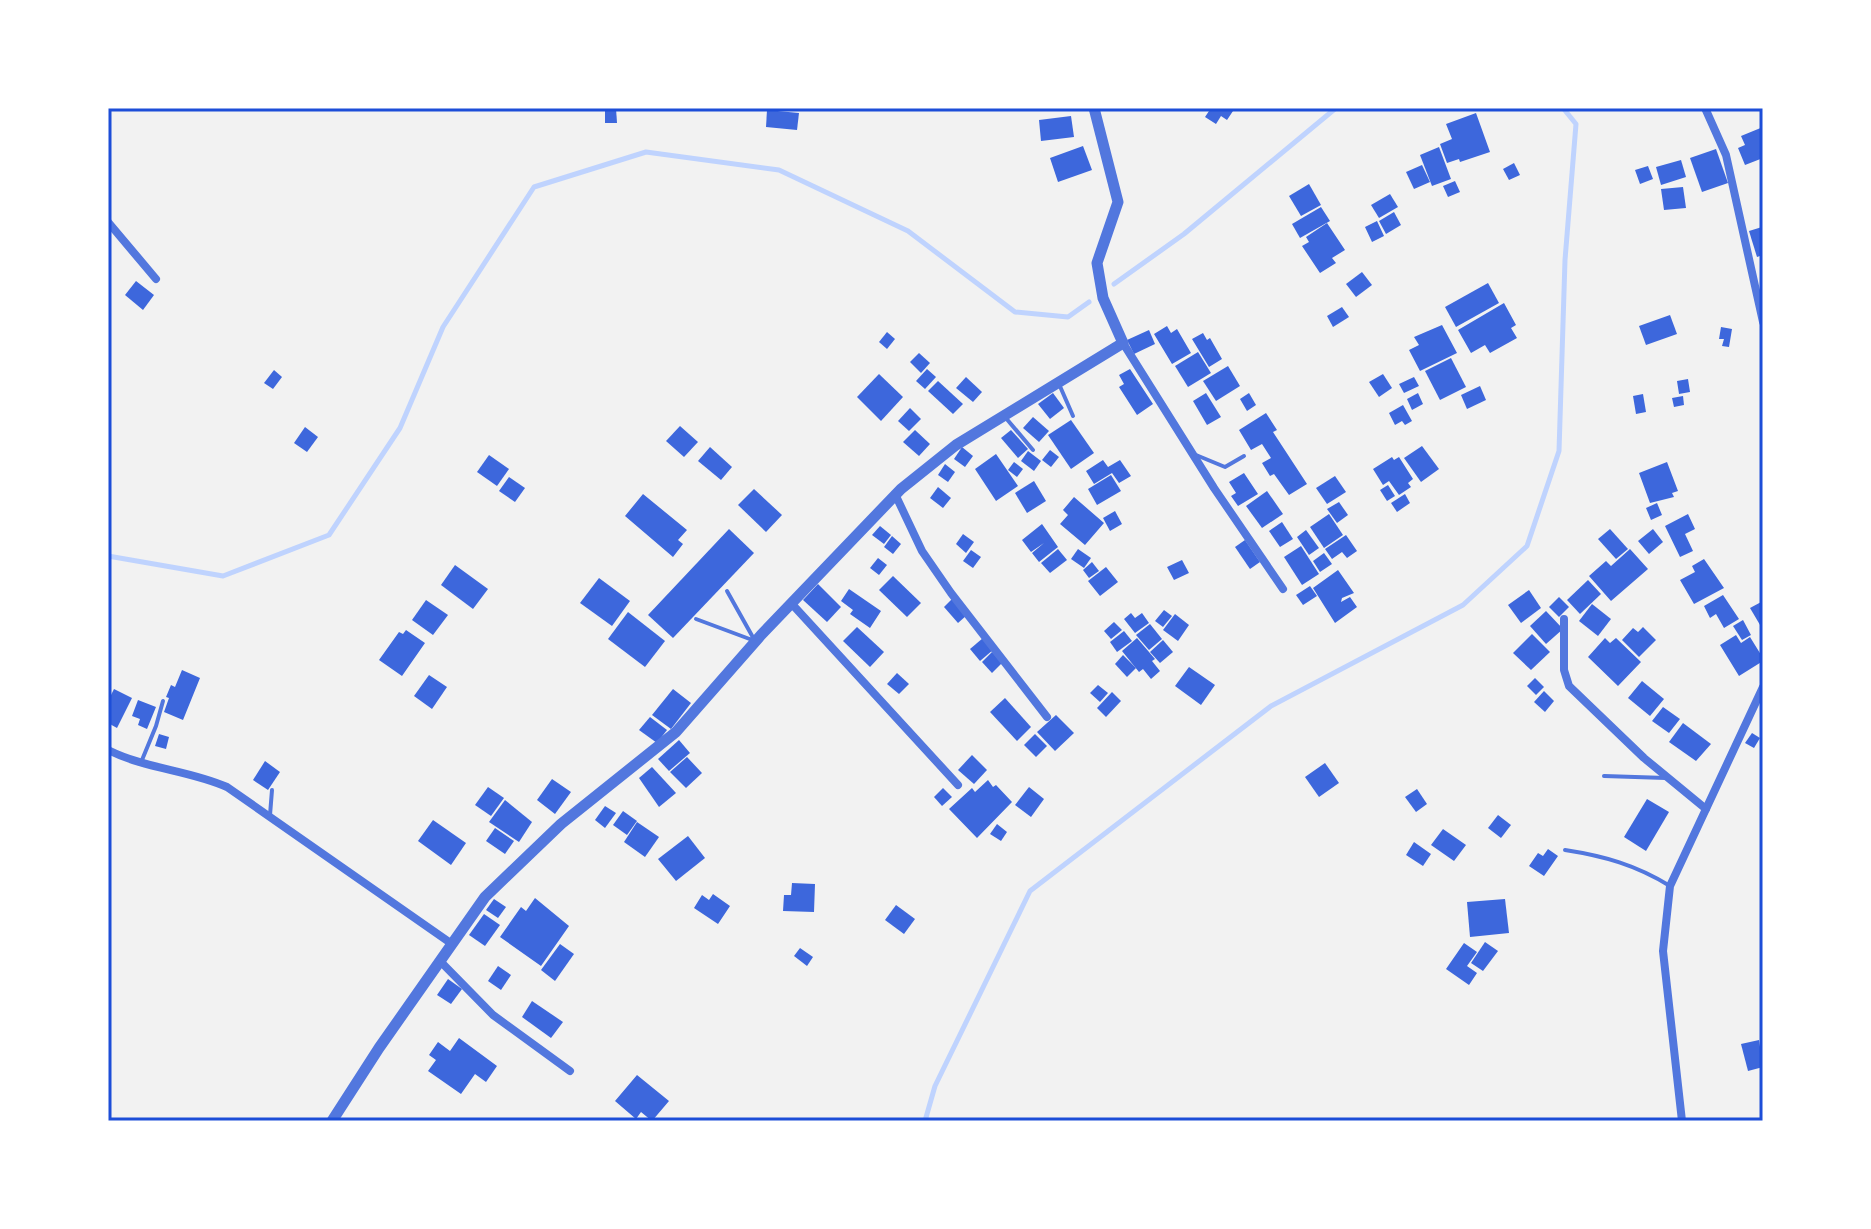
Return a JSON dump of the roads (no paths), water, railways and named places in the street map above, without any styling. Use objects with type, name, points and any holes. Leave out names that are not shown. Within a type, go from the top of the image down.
[{"type":"street","points":[[1094,108],[1118,202],[1097,263],[1103,298],[1123,343],[1192,454],[1283,589]]},
{"type":"street","points":[[1705,108],[1726,155],[1763,322]]},
{"type":"street","points":[[108,222],[156,279]]},
{"type":"street","points":[[332,1121],[485,897],[561,824],[676,732],[755,641],[895,494],[956,445],[1123,343]]},
{"type":"street","points":[[895,494],[922,551],[1047,717]]},
{"type":"street","points":[[791,603],[958,785]]},
{"type":"street","points":[[1564,619],[1564,670],[1569,686],[1706,809]]},
{"type":"street","points":[[1682,1121],[1663,951],[1670,886],[1763,687]]},
{"type":"street","points":[[108,750],[141,763],[201,776],[227,787],[452,944]]},
{"type":"street","points":[[440,961],[493,1015],[570,1071]]},
{"type":"lane","points":[[1058,382],[1073,416]]},
{"type":"lane","points":[[1003,415],[1033,450]]},
{"type":"lane","points":[[1192,454],[1225,467],[1244,456]]},
{"type":"lane","points":[[727,591],[755,641]]},
{"type":"lane","points":[[696,619],[755,641]]},
{"type":"lane","points":[[141,763],[163,701]]},
{"type":"lane","points":[[1604,776],[1670,779]]},
{"type":"lane","points":[[270,817],[272,790]]},
{"type":"lane","points":[[1565,850],[1601,855],[1626,863],[1670,886]]},
{"type":"waterway","points":[[1114,284],[1184,234],[1336,108]]},
{"type":"waterway","points":[[925,1121],[935,1086],[1030,891],[1271,706],[1463,605],[1527,546],[1559,451],[1565,260],[1576,124],[1563,108]]},
{"type":"waterway","points":[[108,556],[223,576],[329,535],[400,428],[443,327],[534,187],[646,152],[779,170],[908,231],[1015,312],[1068,317],[1089,302]]}]
